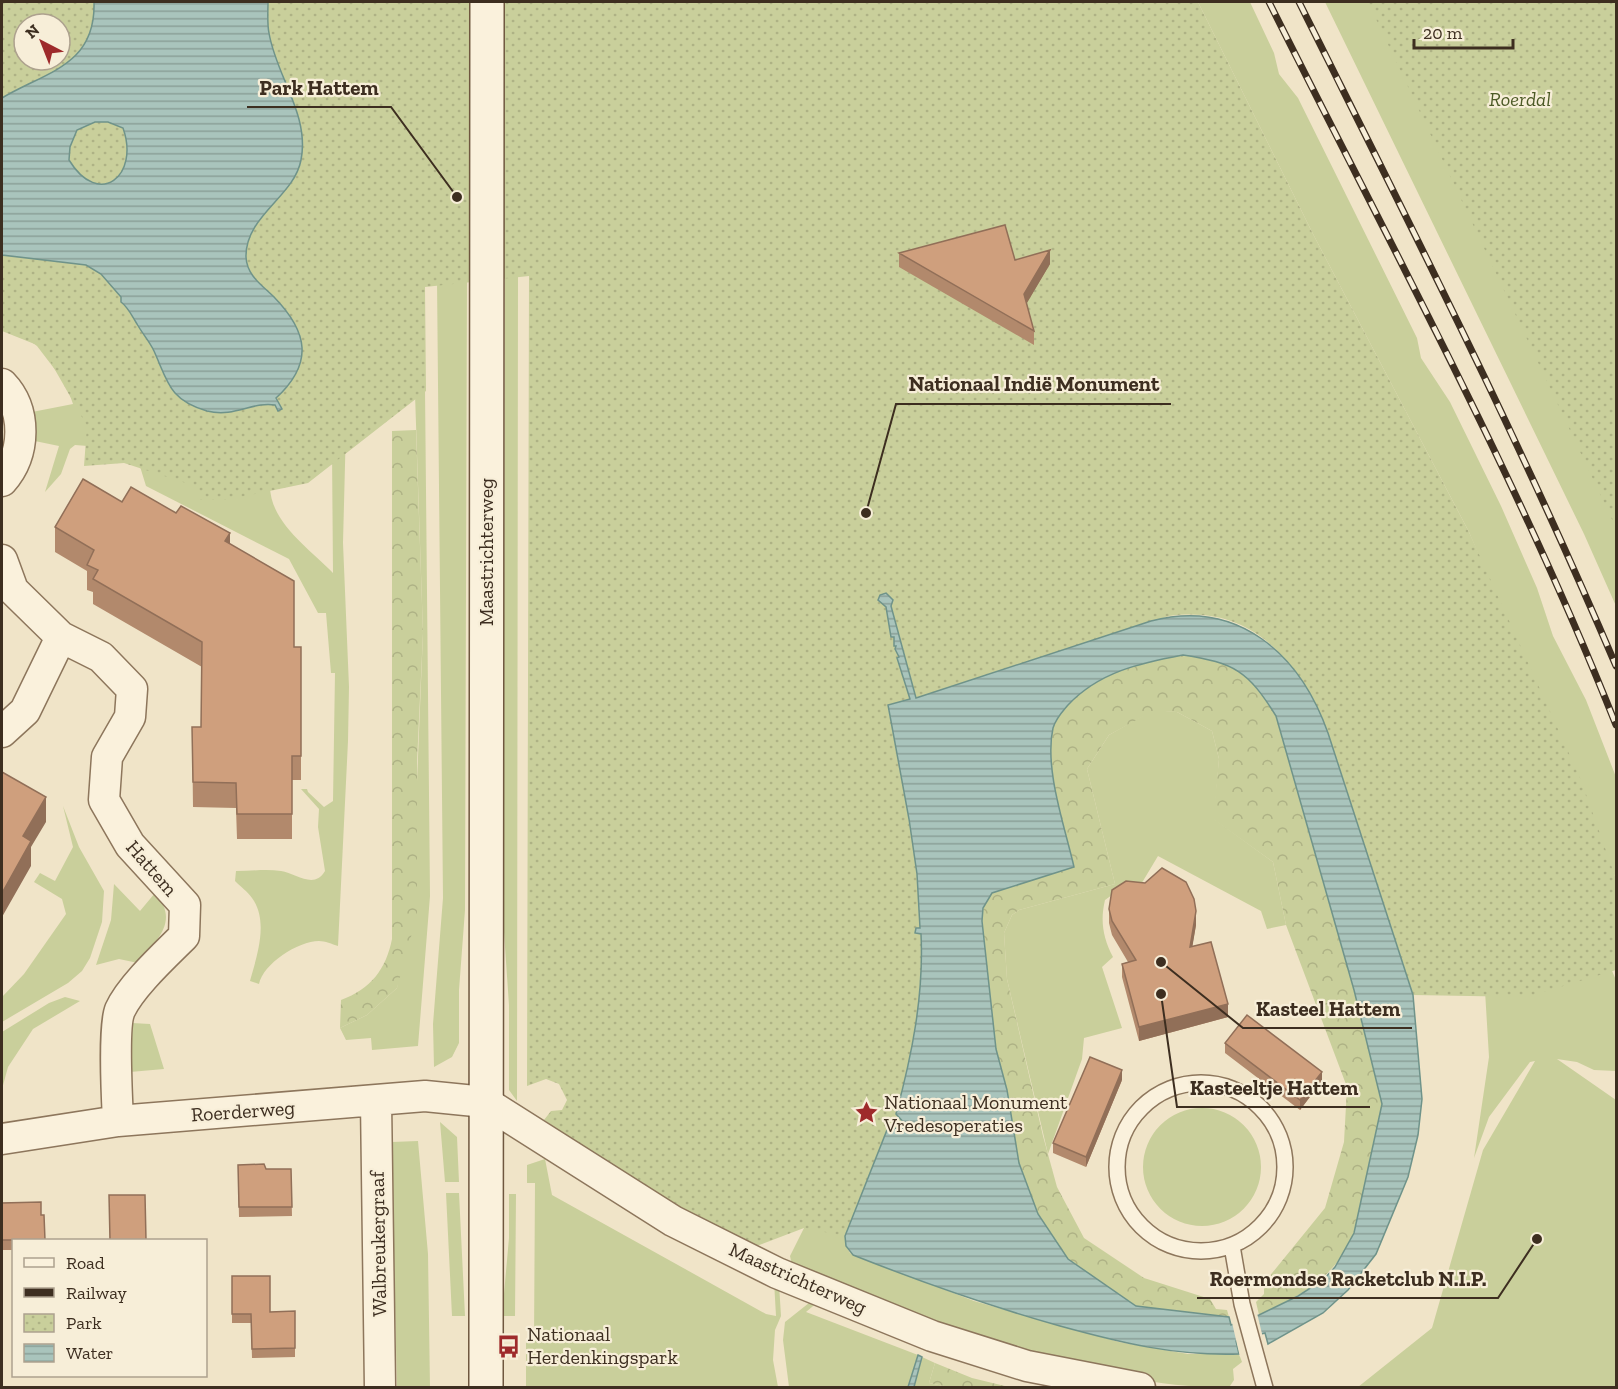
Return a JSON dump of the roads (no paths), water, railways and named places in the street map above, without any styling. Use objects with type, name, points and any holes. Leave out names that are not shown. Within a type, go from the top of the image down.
[{"type":"main road","name":"Maastrichterweg","points":[[486,1388],[487,2]]},
{"type":"street","points":[[2,384],[20,414],[19,445],[15,459],[2,481]]},
{"type":"street","name":"Hattem","points":[[2,560],[13,590],[61,636],[101,657],[132,689],[130,717],[107,757],[104,800],[130,845],[185,905],[184,936],[148,972],[120,1011],[116,1077],[118,1121]]},
{"type":"street","points":[[2,732],[25,711],[61,636]]},
{"type":"street","name":"Roerderweg","points":[[2,1139],[118,1121],[425,1096],[485,1102]]},
{"type":"street","name":"Walbreukergraaf","points":[[376,1101],[380,1388]]},
{"type":"street","name":"Maastrichterweg","points":[[485,1102],[673,1221],[777,1273],[942,1339],[1027,1366],[1140,1388]]},
{"type":"lane","points":[[1195,1082],[1221,1084],[1253,1100],[1266,1112],[1280,1135],[1286,1161],[1283,1188],[1273,1212],[1255,1232],[1232,1246],[1203,1251],[1174,1247],[1149,1233],[1129,1212],[1118,1185],[1117,1155],[1126,1127],[1144,1104],[1169,1088],[1195,1082]]},
{"type":"lane","points":[[1232,1246],[1242,1304],[1265,1388]]},
{"type":"water","points":[[94,2],[268,2],[268,26],[273,49],[301,127],[301,160],[297,173],[289,185],[253,230],[246,257],[252,275],[285,310],[300,335],[301,360],[288,385],[276,398],[282,409],[278,411],[275,405],[267,404],[217,413],[194,407],[177,395],[167,381],[152,348],[128,309],[121,302],[121,297],[101,274],[86,265],[2,255],[2,98],[53,72],[72,72],[72,58],[87,40],[92,23]],"holes":[[[95,122],[108,122],[123,128],[127,145],[126,160],[121,172],[114,180],[104,184],[92,182],[81,175],[69,160],[70,147],[77,130]]]},
{"type":"water","points":[[886,593],[893,600],[891,606],[916,698],[1151,621],[1182,616],[1211,618],[1238,626],[1262,639],[1283,657],[1301,679],[1328,733],[1413,995],[1422,1099],[1418,1135],[1408,1177],[1376,1254],[1348,1290],[1323,1313],[1268,1344],[1265,1333],[1236,1341],[1239,1354],[1170,1351],[1105,1338],[1007,1310],[853,1255],[846,1246],[845,1236],[887,1130],[907,1126],[896,1114],[912,1047],[921,980],[921,934],[915,933],[916,928],[920,928],[917,874],[888,705],[910,699],[897,658],[899,657],[896,646],[894,646],[894,637],[891,637],[886,607],[878,600],[880,595]],"holes":[[[1183,655],[1228,666],[1248,679],[1276,716],[1354,990],[1382,1104],[1354,1233],[1335,1267],[1323,1280],[1298,1296],[1259,1315],[1231,1325],[1229,1317],[1136,1306],[1068,1259],[1038,1214],[1019,1163],[1007,1090],[996,1049],[982,921],[983,908],[992,893],[1074,867],[1053,779],[1051,744],[1057,718],[1068,705],[1093,684],[1121,671]]]},
{"type":"water","points":[[918,1355],[922,1357],[914,1387],[908,1387]]},
{"type":"railway","points":[[1269,2],[1494,450],[1578,632],[1616,725]]},
{"type":"railway","points":[[1299,2],[1502,414],[1616,666]]},
{"type":"place","name":"Park Hattem","points":[[457,197]]},
{"type":"place","name":"Nationaal Indië Monument","points":[[866,513]]},
{"type":"place","name":"Kasteel Hattem","points":[[1161,962]]},
{"type":"place","name":"Kasteeltje Hattem","points":[[1161,994]]},
{"type":"place","name":"Nationaal Monument Vredesoperaties","points":[[866,1113]]},
{"type":"place","name":"Roermondse Racketclub N.I.P.","points":[[1537,1239]]},
{"type":"place","name":"Nationaal Herdenkingspark","points":[[509,1346]]},
{"type":"park label","name":"Roerdal","points":[[1520,99]]}]
